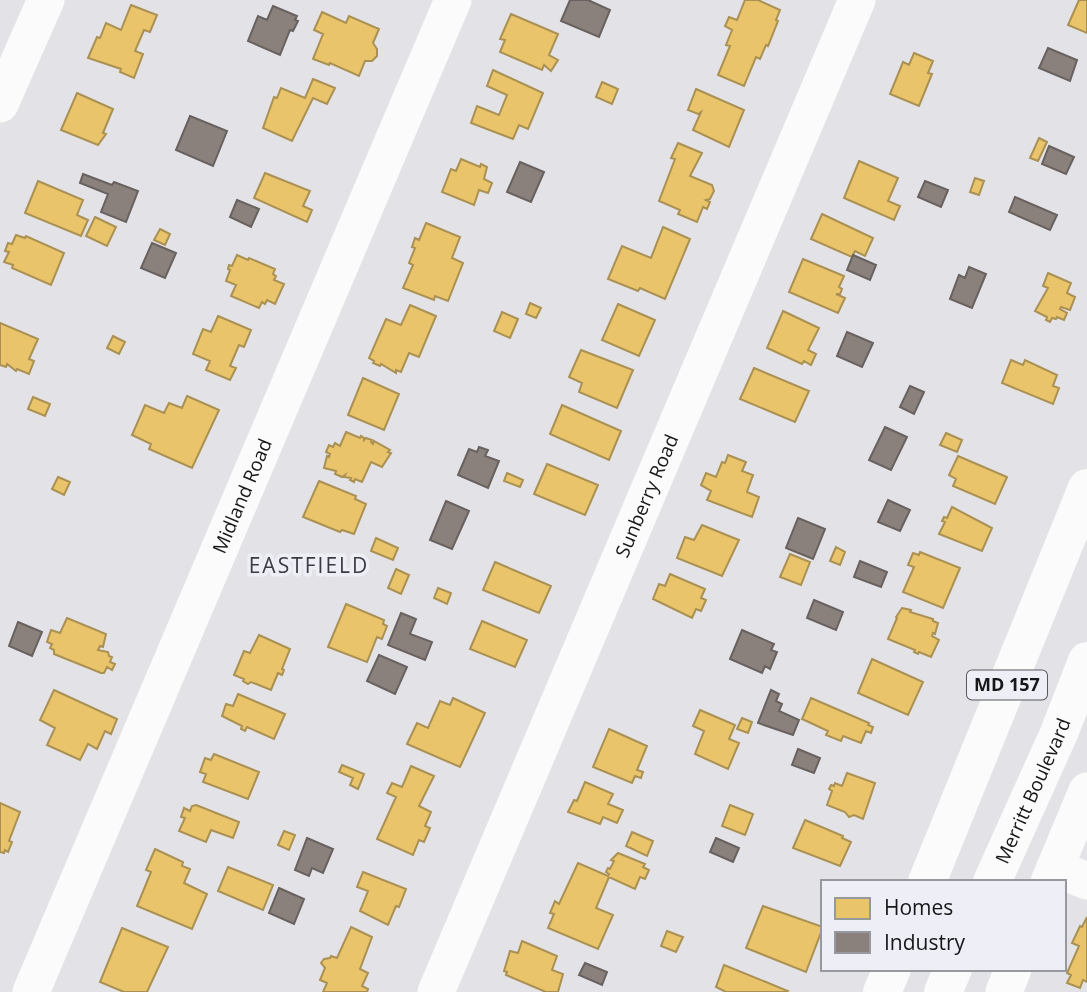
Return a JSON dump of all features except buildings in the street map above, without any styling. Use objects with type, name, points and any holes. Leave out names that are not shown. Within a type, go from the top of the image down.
[{"type":"main road","name":"MD 157","points":[[928,880],[1087,488]]},
{"type":"main road","name":"Merritt Boulevard","points":[[993,880],[1059,733],[1087,660]]},
{"type":"main road","points":[[882,992],[890,971]]},
{"type":"street","points":[[0,104],[46,0]]},
{"type":"street","name":"Midland Road","points":[[31,992],[453,0]]},
{"type":"street","name":"Sunberry Road","points":[[436,992],[856,0]]},
{"type":"street","points":[[1064,877],[1087,791]]},
{"type":"street","points":[[1004,992],[1012,971]]},
{"type":"district","name":"EASTFIELD","points":[[309,566]]}]
